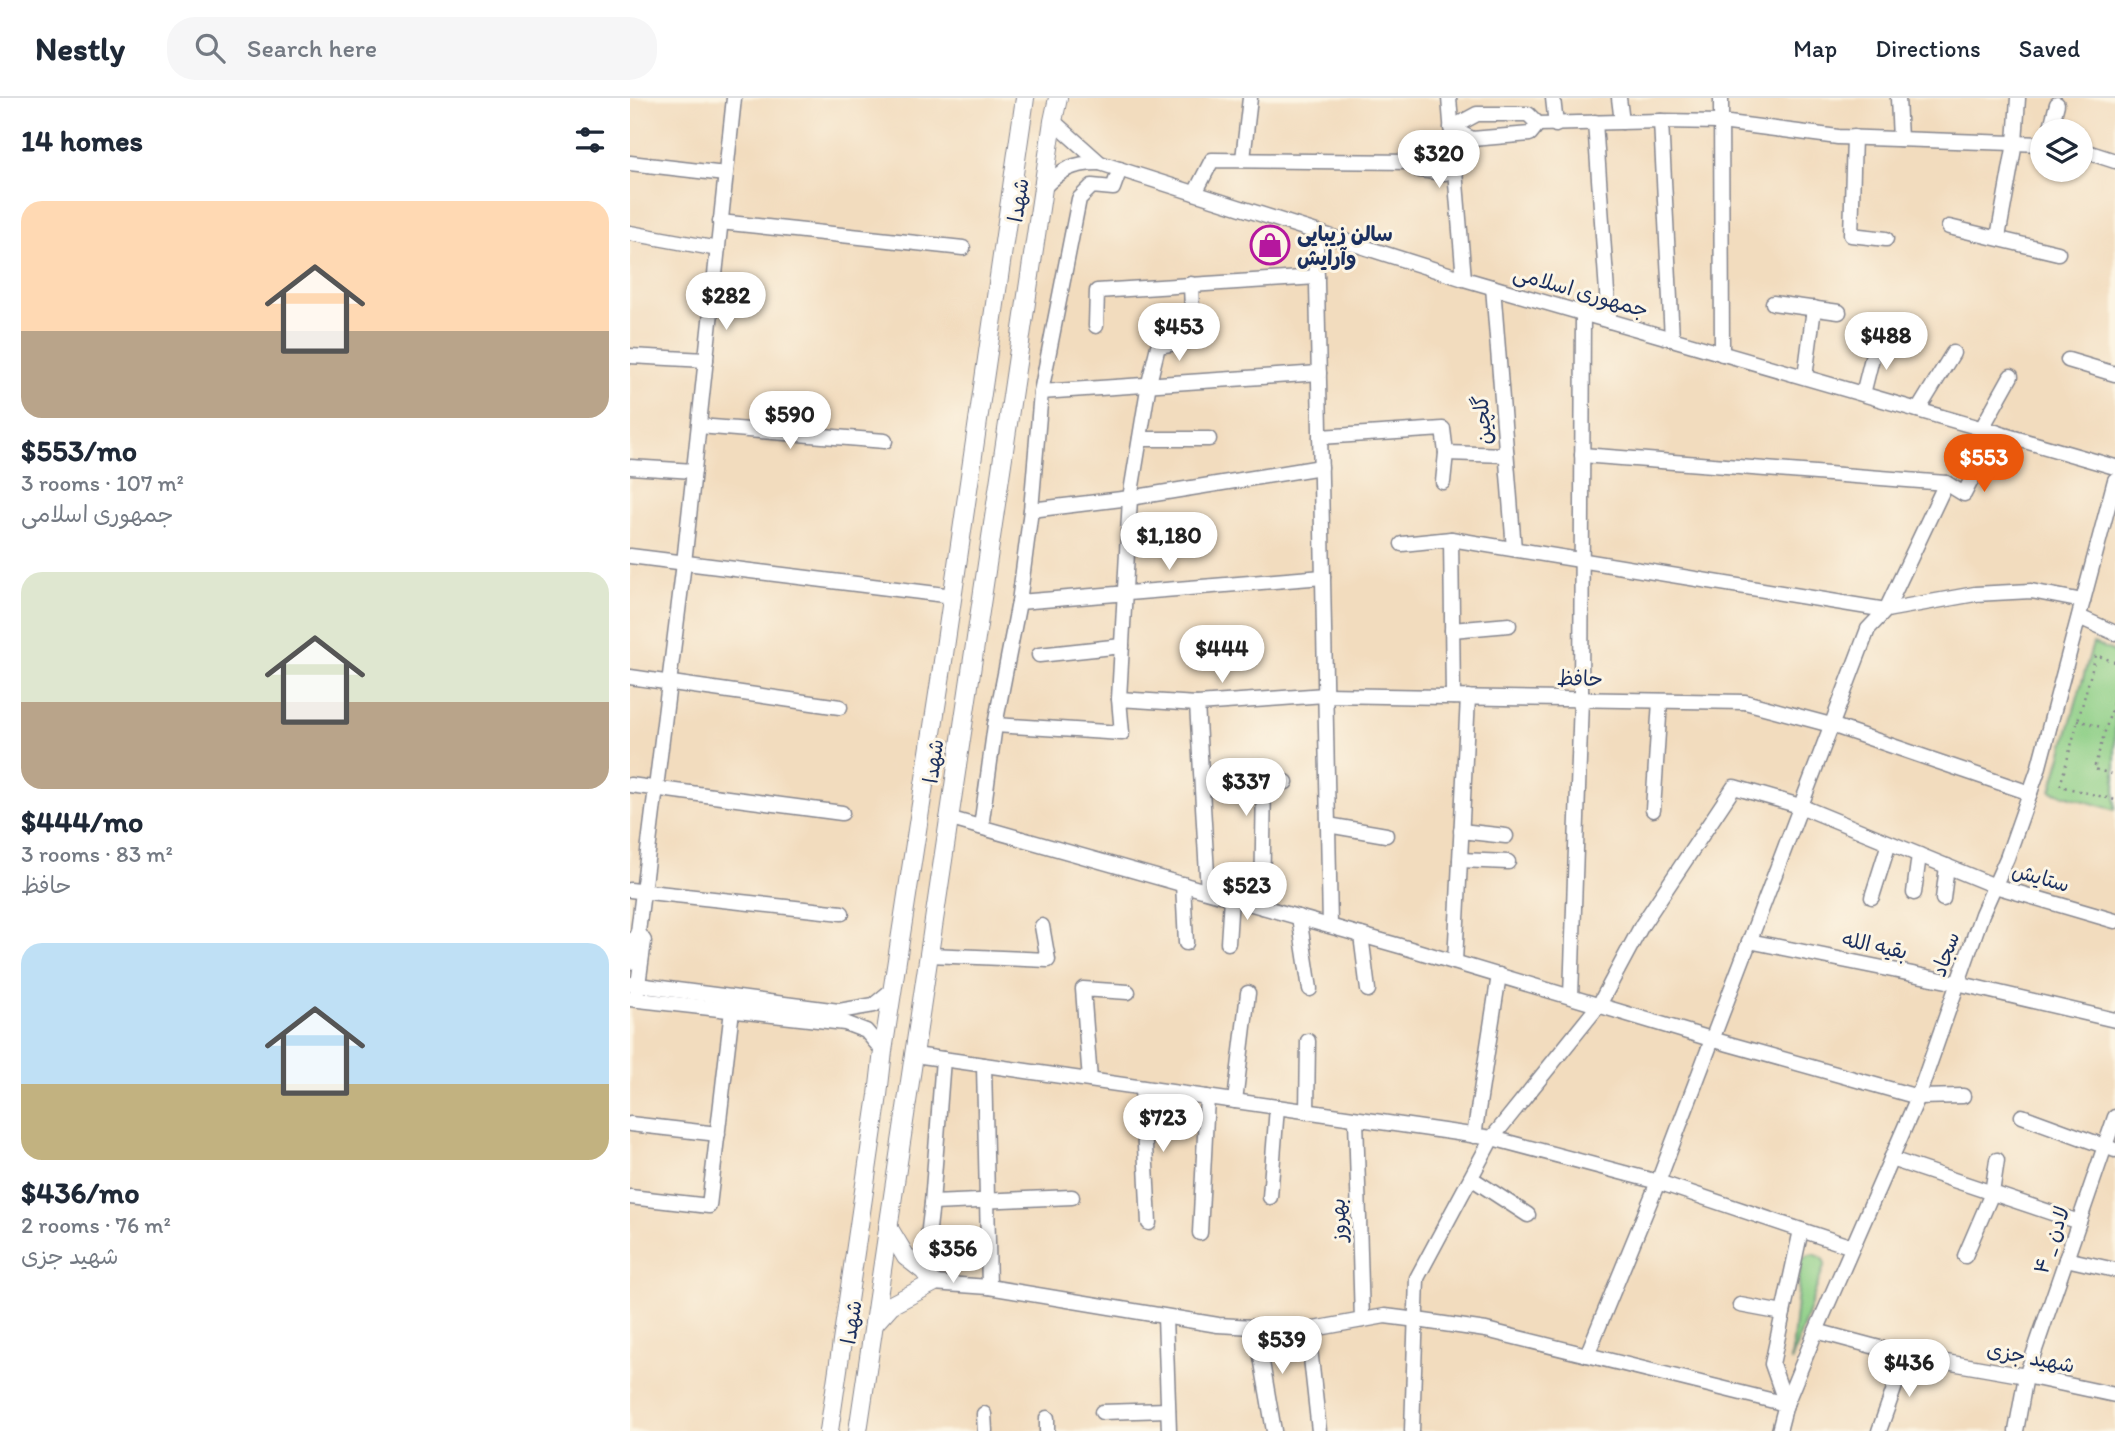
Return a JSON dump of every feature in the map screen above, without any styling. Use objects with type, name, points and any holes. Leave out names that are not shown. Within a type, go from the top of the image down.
[{"type":"main road","name":"شهدا","points":[[828,1431],[1025,98]]},
{"type":"main road","name":"شهدا","points":[[858,1431],[1055,107]]},
{"type":"main road","points":[[966,505],[994,509]]},
{"type":"main road","points":[[874,1324],[891,1304],[929,1277],[906,1257],[888,1227]]},
{"type":"street","points":[[630,961],[633,942],[638,932],[637,891],[656,790],[670,682],[734,98]]},
{"type":"street","points":[[1243,159],[1250,98]]},
{"type":"street","points":[[1449,98],[1465,279]]},
{"type":"street","points":[[1553,98],[1556,125]]},
{"type":"street","points":[[1619,98],[1622,122]]},
{"type":"street","points":[[1721,98],[1722,354]]},
{"type":"street","points":[[1898,98],[1900,139]]},
{"type":"street","points":[[1998,237],[2015,144],[2018,98]]},
{"type":"street","points":[[2053,119],[2057,104]]},
{"type":"street","name":"جمهوری اسلامی","points":[[1055,107],[1100,163],[1493,288],[2115,467]]},
{"type":"street","points":[[1451,128],[1476,114],[1528,114],[1538,124],[1721,122],[1854,137],[2030,145]]},
{"type":"street","points":[[1661,121],[1672,339]]},
{"type":"street","points":[[1595,122],[1609,321]]},
{"type":"street","points":[[1451,128],[1472,139],[1530,134],[1538,124]]},
{"type":"street","points":[[1854,137],[1851,235],[1886,239]]},
{"type":"street","points":[[2093,154],[2115,161]]},
{"type":"street","points":[[1195,193],[1212,160],[1413,163],[1425,157],[1446,157],[1454,163]]},
{"type":"street","points":[[630,163],[725,174]]},
{"type":"street","points":[[1042,189],[1057,174],[1078,163],[1100,163]]},
{"type":"street","points":[[981,827],[995,725],[1019,602],[1031,510],[1041,391],[1079,199],[1092,186],[1113,188],[1120,169]]},
{"type":"street","points":[[720,222],[963,248]]},
{"type":"street","points":[[1949,227],[2058,253]]},
{"type":"street","points":[[630,233],[718,249]]},
{"type":"street","points":[[1316,233],[1330,926]]},
{"type":"street","points":[[1096,326],[1097,291],[1317,277]]},
{"type":"street","points":[[995,725],[1122,733],[1119,699],[1130,498],[1149,383],[1158,346],[1193,340],[1191,284]]},
{"type":"street","name":"گلچین","points":[[1493,288],[1514,549]]},
{"type":"street","points":[[1773,303],[1839,312]]},
{"type":"street","points":[[1805,377],[1814,308]]},
{"type":"street","points":[[1571,997],[1581,699],[1583,313]]},
{"type":"street","points":[[1863,394],[1876,342]]},
{"type":"street","points":[[1917,410],[1953,353]]},
{"type":"street","points":[[630,356],[706,360]]},
{"type":"street","points":[[2068,360],[2115,374]]},
{"type":"street","points":[[1041,391],[1319,373]]},
{"type":"street","points":[[1582,455],[1946,483],[1964,494],[2011,376]]},
{"type":"street","points":[[699,426],[885,441]]},
{"type":"street","points":[[1320,438],[1443,429],[1446,453],[1443,482]]},
{"type":"street","points":[[1140,439],[1209,439]]},
{"type":"street","points":[[1446,453],[1506,455]]},
{"type":"street","points":[[630,467],[694,471]]},
{"type":"street","points":[[1031,510],[1130,498],[1321,467]]},
{"type":"street","name":"سجاد","points":[[1779,1431],[1786,1405],[1816,1331],[1918,1097],[1957,983],[2030,793],[2115,480]]},
{"type":"street","points":[[1587,1355],[1658,1182],[1868,629],[1886,611],[1946,483]]},
{"type":"street","points":[[1451,539],[1453,697]]},
{"type":"street","points":[[1402,544],[1451,539],[1886,611],[1975,594],[2031,591],[2083,601]]},
{"type":"street","points":[[630,556],[953,596]]},
{"type":"street","points":[[1019,602],[1323,577]]},
{"type":"street","points":[[2078,617],[2115,633]]},
{"type":"street","points":[[1452,630],[1509,625]]},
{"type":"street","points":[[1039,655],[1122,646]]},
{"type":"street","points":[[630,677],[840,706]]},
{"type":"street","name":"حافظ","points":[[1119,699],[1197,704],[1325,695],[1745,702],[1831,725],[2030,793]]},
{"type":"street","points":[[1455,962],[1468,697]]},
{"type":"street","points":[[1653,810],[1660,701]]},
{"type":"street","points":[[1197,704],[1208,891]]},
{"type":"street","points":[[1262,906],[1264,780],[1286,782]]},
{"type":"street","points":[[630,785],[842,813]]},
{"type":"street","name":"ستایش","points":[[1599,1005],[1642,925],[1734,787],[1800,806],[1995,886],[2115,921]]},
{"type":"street","points":[[948,818],[1262,906],[1711,1039],[1918,1097],[1963,1096]]},
{"type":"street","points":[[1328,825],[1386,835]]},
{"type":"street","points":[[1461,831],[1506,836]]},
{"type":"street","points":[[1872,897],[1889,843]]},
{"type":"street","points":[[1914,893],[1919,855]]},
{"type":"street","points":[[1460,860],[1508,862]]},
{"type":"street","points":[[1943,900],[1947,866]]},
{"type":"street","points":[[1182,884],[1186,943]]},
{"type":"street","points":[[637,891],[842,912]]},
{"type":"street","points":[[1228,943],[1231,898]]},
{"type":"street","points":[[1299,917],[1310,989]]},
{"type":"street","points":[[929,955],[1048,960],[1042,926]]},
{"type":"street","points":[[634,992],[644,941],[638,932]]},
{"type":"street","points":[[1361,935],[1368,990]]},
{"type":"street","name":"بقیه الله","points":[[1749,940],[1957,983],[2115,1020]]},
{"type":"street","points":[[1474,1136],[1499,975]]},
{"type":"street","points":[[1090,1080],[1083,989],[1128,992]]},
{"type":"street","points":[[634,992],[732,1010],[748,1006],[839,1011],[874,1005],[892,990]]},
{"type":"street","points":[[634,992],[748,1006],[845,1023],[866,1031],[883,1051]]},
{"type":"street","points":[[1236,1101],[1248,993]]},
{"type":"street","points":[[1412,1431],[1417,1278],[1492,1138],[1599,1005]]},
{"type":"street","points":[[630,1197],[709,1206],[732,1010]]},
{"type":"street","points":[[1307,1112],[1308,1041]]},
{"type":"street","points":[[915,1055],[1492,1138],[1658,1182],[1852,1247]]},
{"type":"street","points":[[943,1059],[929,1277],[1218,1325],[1308,1330],[1385,1316],[1486,1330],[1786,1405]]},
{"type":"street","points":[[984,1065],[989,1287]]},
{"type":"street","points":[[1142,1088],[1149,1223]]},
{"type":"street","points":[[1200,1233],[1207,1097]]},
{"type":"street","points":[[1270,1197],[1277,1107]]},
{"type":"street","points":[[2022,1116],[2110,1149]]},
{"type":"street","name":"لادن _ ۴","points":[[2016,1431],[2026,1376],[2079,1222],[2110,1149],[2115,1117]]},
{"type":"street","name":"بهروز","points":[[1356,1119],[1362,1320]]},
{"type":"street","points":[[630,1124],[718,1134]]},
{"type":"street","points":[[1892,1159],[2079,1222]]},
{"type":"street","points":[[1965,1256],[1992,1193],[1997,1160]]},
{"type":"street","points":[[1471,1178],[1528,1215]]},
{"type":"street","points":[[932,1203],[1072,1197]]},
{"type":"street","points":[[1786,1405],[1772,1364],[1801,1230]]},
{"type":"street","points":[[2066,1259],[2115,1270]]},
{"type":"street","points":[[1740,1306],[1783,1313]]},
{"type":"street","points":[[1165,1317],[1169,1431]]},
{"type":"street","points":[[1256,1328],[1274,1431]]},
{"type":"street","points":[[1308,1330],[1320,1431]]},
{"type":"street","name":"شهید جزی","points":[[1816,1331],[1906,1355],[2115,1395]]},
{"type":"street","points":[[1879,1431],[1906,1355]]},
{"type":"street","points":[[1102,1412],[1168,1410]]},
{"type":"street","points":[[984,1414],[985,1431]]},
{"type":"path","points":[[2115,662],[2096,655],[2060,786],[2115,800]]},
{"type":"path","points":[[2115,697],[2094,769],[2115,775]]},
{"type":"path","points":[[2077,720],[2105,728]]},
{"type":"green space","points":[[2093,643],[2115,652],[2115,810],[2051,791]]},
{"type":"green space","points":[[1814,1254],[1825,1263],[1791,1362],[1801,1261]]},
{"type":"place","name":"سالن زیبایی وآرایش","points":[[1270,245]]}]
